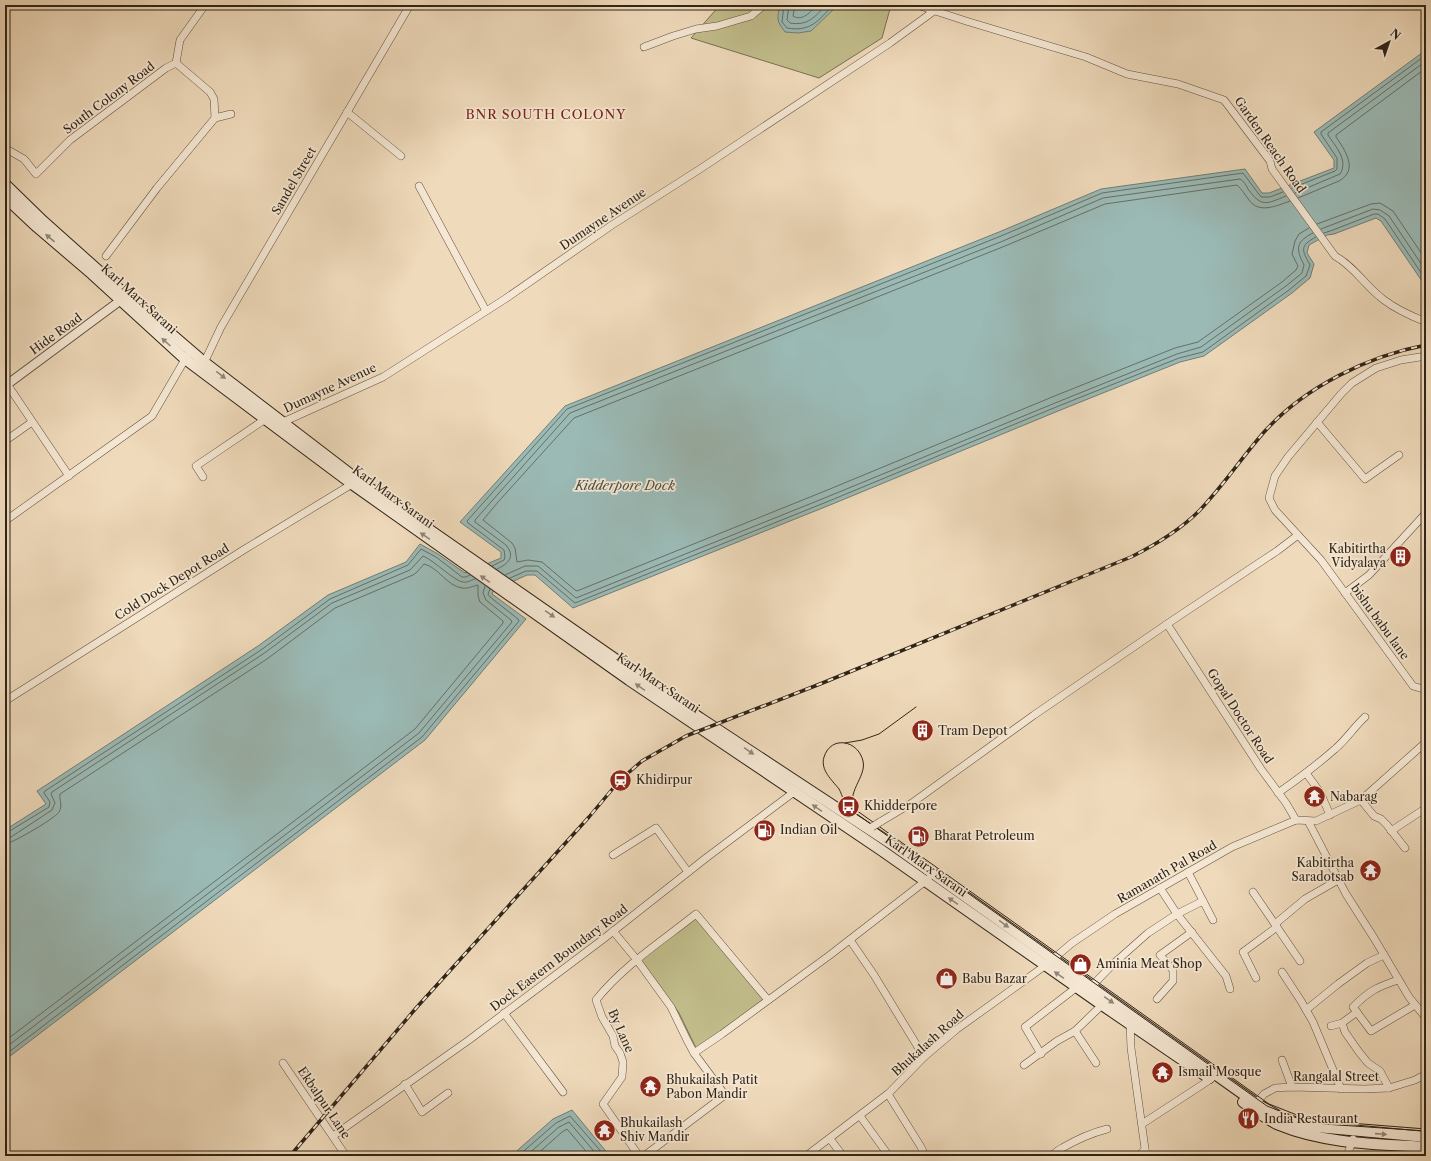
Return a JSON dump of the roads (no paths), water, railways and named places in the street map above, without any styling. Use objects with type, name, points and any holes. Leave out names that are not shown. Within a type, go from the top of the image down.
[{"type":"main road","points":[[5,184],[94,271]]},
{"type":"main road","name":"Karl Marx Sarani","points":[[5,197],[37,227],[94,271],[188,355],[278,424],[352,484],[459,555],[516,595],[629,680],[794,792],[867,831],[926,882],[1049,962],[1077,987],[1102,1005],[1131,1020],[1278,1124],[1298,1132],[1329,1134],[1355,1132],[1426,1137]]},
{"type":"main road","points":[[278,424],[358,480],[459,555]]},
{"type":"main road","points":[[516,595],[933,874],[1049,962],[1091,987],[1131,1020]]},
{"type":"main road","points":[[1329,1134],[1353,1142],[1426,1147]]},
{"type":"street","points":[[205,5],[180,40],[176,63],[210,92],[214,99],[215,118]]},
{"type":"street","name":"Sandel Street","points":[[202,366],[221,327],[410,5]]},
{"type":"street","points":[[644,47],[696,29],[717,26],[751,16],[764,5]]},
{"type":"street","name":"Garden Reach Road","points":[[917,5],[1086,57],[1127,74],[1178,84],[1224,100],[1270,161],[1272,169],[1335,256],[1345,262],[1383,300],[1426,322]]},
{"type":"street","name":"Dumayne Avenue","points":[[278,424],[383,377],[486,311],[612,225],[700,169],[890,43],[934,11]]},
{"type":"street","name":"South Colony Road","points":[[8,150],[24,160],[36,174],[70,140],[160,73],[176,63]]},
{"type":"street","points":[[347,112],[401,156]]},
{"type":"street","points":[[106,256],[157,188],[215,118],[231,114]]},
{"type":"street","points":[[419,186],[486,311]]},
{"type":"street","name":"Hide Road","points":[[6,385],[124,298]]},
{"type":"street","points":[[5,521],[152,416],[188,355]]},
{"type":"street","points":[[1399,454],[1365,479],[1317,422],[1352,383],[1376,368],[1401,360],[1426,356]]},
{"type":"street","points":[[6,385],[69,476]]},
{"type":"street","points":[[203,477],[196,466],[268,417]]},
{"type":"street","points":[[5,441],[32,422]]},
{"type":"street","name":"bishu babu lane","points":[[1317,422],[1275,476],[1269,498],[1275,510],[1321,560],[1413,686],[1423,689],[1426,688]]},
{"type":"street","name":"Cold Dock Depot Road","points":[[5,701],[239,552],[352,484]]},
{"type":"street","points":[[1345,593],[1370,575],[1426,513]]},
{"type":"street","points":[[867,831],[912,803],[1034,715],[1166,624],[1277,551],[1298,535]]},
{"type":"street","name":"Gopal Doctor Road","points":[[1166,624],[1296,820]]},
{"type":"street","points":[[1278,793],[1306,774],[1320,760],[1336,748],[1365,717]]},
{"type":"street","name":"Ramanath Pal Road","points":[[1049,962],[1072,943],[1115,914],[1232,847],[1296,820],[1316,822],[1361,800],[1426,742]]},
{"type":"street","points":[[1306,774],[1320,792],[1330,815]]},
{"type":"street","name":"Dock Eastern Boundary Road","points":[[333,1136],[469,1040],[794,792]]},
{"type":"street","points":[[1361,800],[1374,816],[1381,819],[1405,848]]},
{"type":"street","points":[[1391,831],[1426,808]]},
{"type":"street","points":[[1308,821],[1338,880],[1398,980],[1409,997],[1426,1018]]},
{"type":"street","points":[[613,855],[656,828],[688,872]]},
{"type":"street","points":[[1188,872],[1213,920]]},
{"type":"street","points":[[694,1053],[850,940],[926,882],[933,874]]},
{"type":"street","points":[[1256,978],[1243,952],[1305,899],[1338,880]]},
{"type":"street","points":[[1160,888],[1177,914],[1226,976],[1230,989]]},
{"type":"street","points":[[1253,892],[1300,961]]},
{"type":"street","points":[[1091,987],[1112,965],[1148,933],[1177,914],[1203,901]]},
{"type":"street","points":[[637,960],[696,914],[768,1000]]},
{"type":"street","points":[[613,931],[637,960],[671,1007],[694,1053],[726,1094],[638,1155]]},
{"type":"street","points":[[1157,999],[1174,981],[1173,970],[1160,954],[1192,932]]},
{"type":"street","points":[[850,940],[874,975],[924,1057]]},
{"type":"street","points":[[1306,1010],[1366,963],[1384,955]]},
{"type":"street","name":"By Lane","points":[[637,960],[605,988],[596,1000],[602,1016],[613,1036],[623,1062],[622,1077],[603,1104],[638,1155]]},
{"type":"street","name":"Bhukalash Road","points":[[806,1156],[888,1094],[924,1057],[957,1029],[1049,962]]},
{"type":"street","points":[[1282,972],[1306,1010],[1341,1089]]},
{"type":"street","points":[[1398,980],[1378,987],[1364,996],[1353,1007],[1356,1012],[1371,1031],[1415,1005]]},
{"type":"street","points":[[1041,1054],[1025,1027],[1077,987]]},
{"type":"street","points":[[1024,1065],[1057,1041],[1075,1031],[1102,1005]]},
{"type":"street","points":[[1331,1026],[1342,1023],[1356,1012]]},
{"type":"street","points":[[504,1013],[563,1092]]},
{"type":"street","points":[[1131,1020],[1131,1048],[1146,1153],[1138,1156]]},
{"type":"street","points":[[1342,1023],[1345,1032],[1359,1052],[1368,1063],[1380,1071],[1389,1088]]},
{"type":"street","points":[[1075,1031],[1096,1063]]},
{"type":"street","points":[[1282,1060],[1292,1087]]},
{"type":"street","name":"Ekbalpur Lane","points":[[283,1064],[346,1156]]},
{"type":"street","name":"Rangalal Street","points":[[1254,1106],[1264,1094],[1275,1088],[1389,1088],[1415,1080],[1426,1074]]},
{"type":"street","points":[[1142,1124],[1213,1077]]},
{"type":"street","points":[[405,1084],[422,1112],[448,1093]]},
{"type":"street","points":[[888,1094],[925,1156]]},
{"type":"street","points":[[863,1113],[889,1156]]},
{"type":"street","points":[[1051,1156],[1060,1148],[1107,1129]]},
{"type":"street","points":[[1347,1156],[1353,1142],[1355,1132]]},
{"type":"street","points":[[830,1139],[843,1156]]},
{"type":"water","points":[[780,5],[837,6],[811,31],[798,33],[785,32],[782,28],[778,19]]},
{"type":"water","name":"Kidderpore Dock","points":[[1426,50],[1426,287],[1381,221],[1376,218],[1334,234],[1327,235],[1309,245],[1307,253],[1314,264],[1310,278],[1292,293],[1204,356],[1180,362],[573,608],[535,575],[527,575],[494,590],[492,594],[526,619],[425,740],[5,1060],[5,830],[46,804],[37,791],[258,646],[328,595],[406,562],[420,544],[438,554],[465,573],[501,558],[501,552],[460,522],[565,406],[999,232],[1101,189],[1245,169],[1262,193],[1269,193],[1334,168],[1334,160],[1314,132]]},
{"type":"water","points":[[572,1110],[609,1155],[608,1156],[511,1156],[553,1119]]},
{"type":"tram line","points":[[845,743],[862,740],[879,734],[916,707]]},
{"type":"tram line","points":[[1426,1129],[1324,1121],[1302,1117],[1269,1104],[856,810],[853,804],[853,798],[863,767],[863,761],[860,754],[856,748],[844,743],[832,745],[827,750],[823,762],[825,770],[839,789],[844,800],[854,812],[1267,1106],[1302,1120],[1324,1124],[1426,1131]]},
{"type":"railway","points":[[290,1156],[417,1007],[589,817],[620,780],[642,761],[686,736],[820,684],[1131,557],[1158,542],[1192,518],[1216,492],[1265,431],[1281,415],[1318,387],[1360,365],[1404,350],[1426,345]]},
{"type":"place","name":"Kabitirtha Vidyalaya","points":[[1401,556]]},
{"type":"place","name":"Tram Depot","points":[[923,731]]},
{"type":"place","name":"Khidirpur","points":[[620,780]]},
{"type":"place","name":"Nabarag","points":[[1315,797]]},
{"type":"place","name":"Khidderpore","points":[[848,806]]},
{"type":"place","name":"Indian Oil","points":[[764,830]]},
{"type":"place","name":"Bharat Petroleum","points":[[918,836]]},
{"type":"place","name":"Kabitirtha Saradotsab","points":[[1370,870]]},
{"type":"place","name":"Aminia Meat Shop","points":[[1080,964]]},
{"type":"place","name":"Babu Bazar","points":[[947,979]]},
{"type":"place","name":"Ismail Mosque","points":[[1163,1072]]},
{"type":"place","name":"Bhukailash Patit Pabon Mandir","points":[[651,1087]]},
{"type":"place","name":"India Restaurant","points":[[1248,1119]]},
{"type":"place","name":"Bhukailash Shiv Mandir","points":[[605,1130]]},
{"type":"district","name":"BNR SOUTH COLONY","points":[[546,114]]}]
